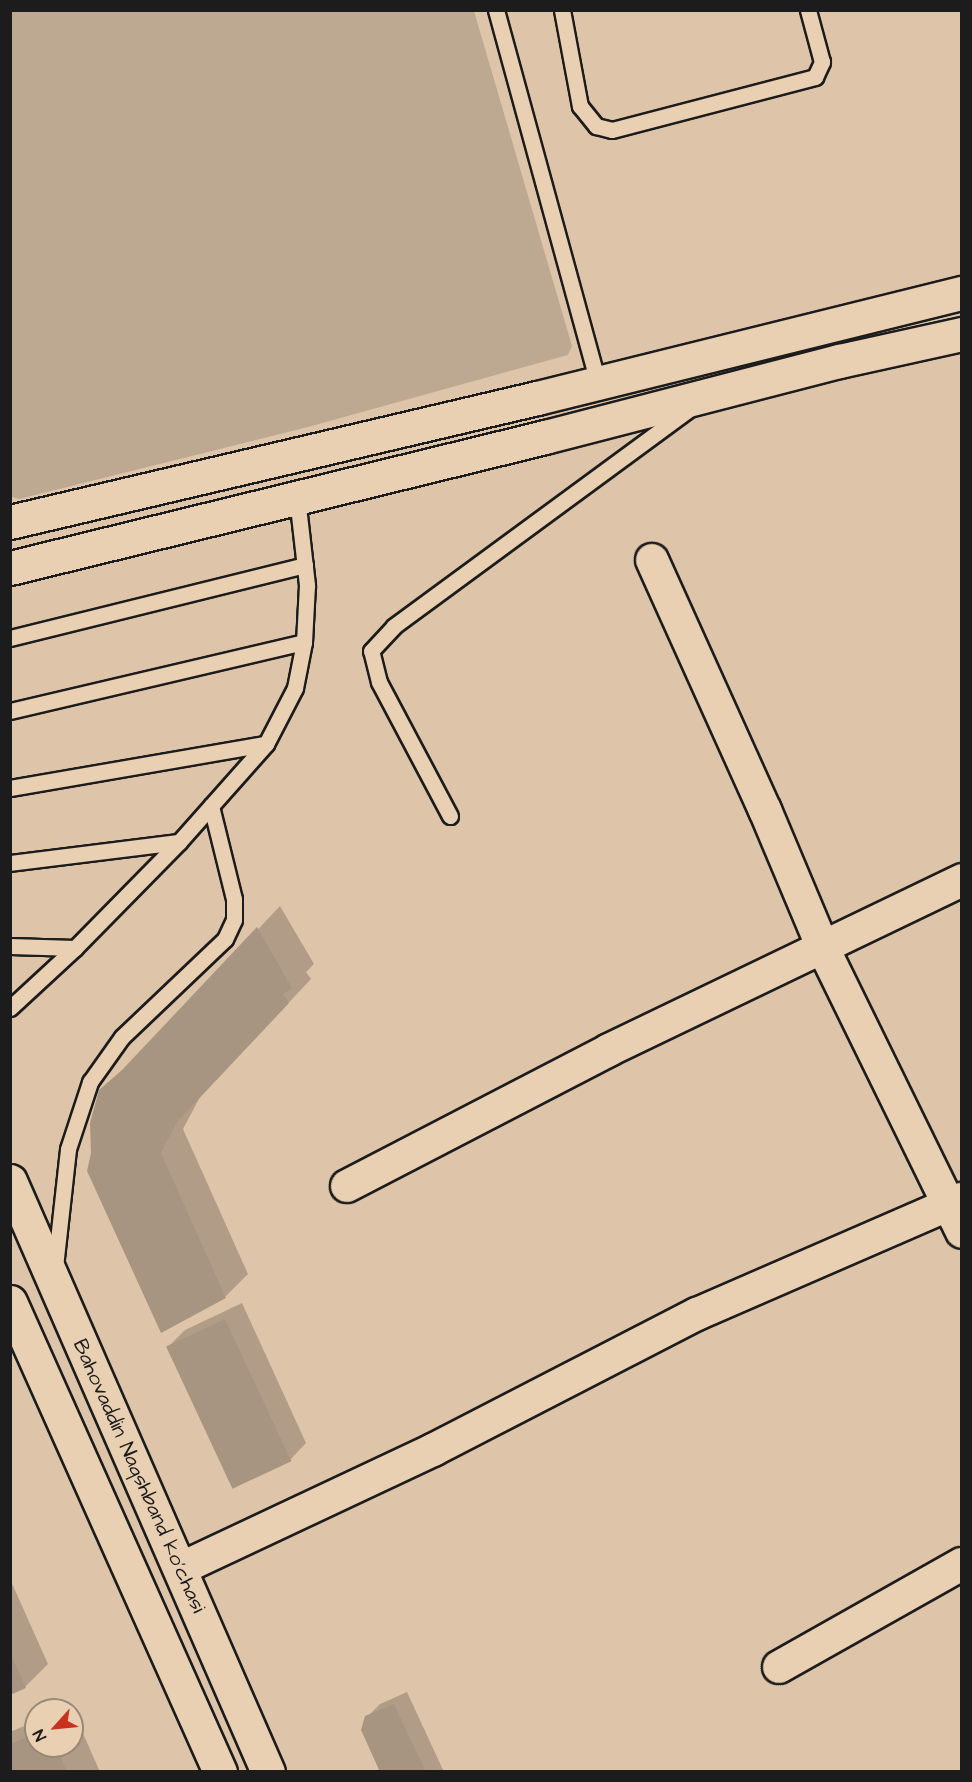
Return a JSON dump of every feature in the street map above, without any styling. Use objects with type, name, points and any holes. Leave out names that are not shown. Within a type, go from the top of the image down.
[{"type":"main road","points":[[10,522],[962,293]]},
{"type":"main road","points":[[10,568],[839,360],[962,334]]},
{"type":"main road","name":"Bahovaddin Naqshband ko'chasi","points":[[10,1181],[268,1772]]},
{"type":"main road","points":[[10,1302],[220,1772]]},
{"type":"street","points":[[180,1569],[433,1450],[697,1314],[957,1212],[823,948],[760,799],[652,560]]},
{"type":"street","points":[[347,1186],[609,1050],[962,880]]},
{"type":"street","points":[[779,1667],[962,1564]]},
{"type":"lane","points":[[496,10],[598,382]]},
{"type":"lane","points":[[562,10],[580,106],[596,126],[612,130],[815,78],[822,62],[808,10]]},
{"type":"lane","points":[[450,816],[379,682],[371,651],[394,626],[710,394]]},
{"type":"lane","points":[[10,1008],[75,948],[179,842],[266,744],[295,688],[304,642],[306,565],[297,497]]},
{"type":"lane","points":[[10,638],[306,565]]},
{"type":"lane","points":[[10,711],[304,642]]},
{"type":"lane","points":[[10,788],[266,744]]},
{"type":"lane","points":[[54,1282],[68,1149],[90,1082],[122,1037],[225,939],[234,920],[234,899],[211,806]]},
{"type":"lane","points":[[10,863],[179,842]]},
{"type":"lane","points":[[10,946],[75,948]]},
{"type":"shaded area","points":[[10,11],[474,11],[572,346],[568,355],[308,427],[19,499],[11,497]]},
{"type":"building","points":[[257,927],[292,988],[283,994],[289,1003],[177,1122],[161,1153],[226,1298],[161,1333],[87,1171],[91,1153],[90,1123],[99,1090],[122,1070]]},
{"type":"building","points":[[225,1319],[291,1461],[232,1489],[166,1346]]},
{"type":"building","points":[[10,1653],[26,1688],[10,1695]]},
{"type":"building","points":[[394,1704],[426,1772],[380,1772],[361,1730],[365,1716]]},
{"type":"building","points":[[24,1738],[24,1758],[61,1758],[67,1772],[10,1772],[10,1744]]}]
